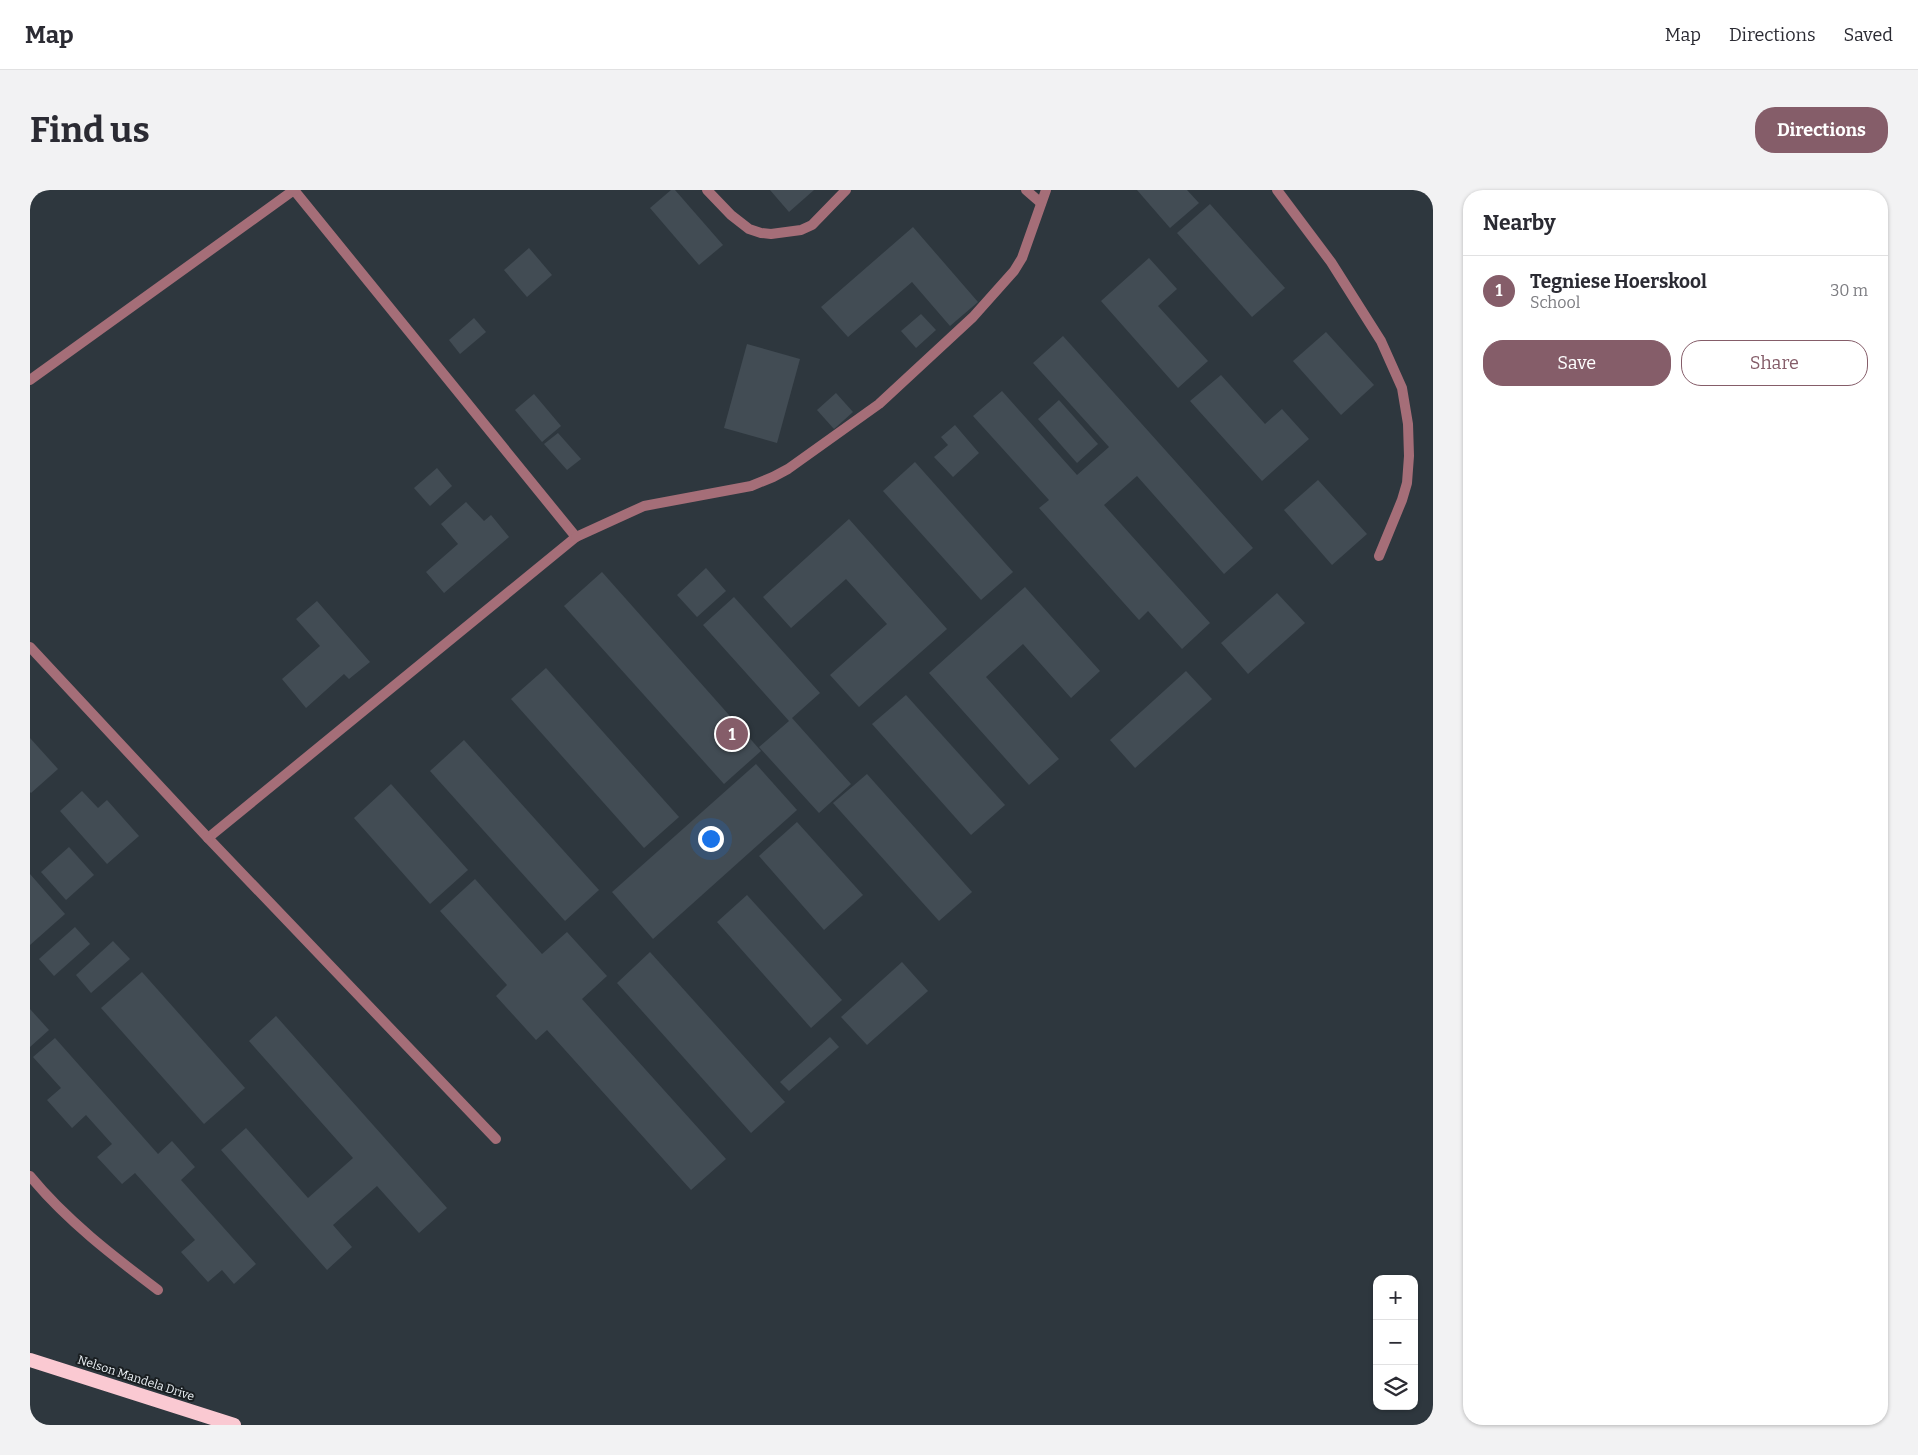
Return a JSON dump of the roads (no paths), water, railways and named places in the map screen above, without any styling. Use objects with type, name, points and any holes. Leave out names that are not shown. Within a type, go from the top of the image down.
[{"type":"highway","name":"Nelson Mandela Drive","points":[[30,1360],[234,1425]]},
{"type":"lane","points":[[30,380],[294,190],[576,537]]},
{"type":"lane","points":[[707,190],[731,215],[749,229],[771,234],[801,230],[812,225],[846,190]]},
{"type":"lane","points":[[1026,190],[1041,203]]},
{"type":"lane","points":[[208,838],[576,537],[644,506],[751,486],[773,477],[788,469],[871,409],[973,317],[1014,271],[1028,245],[1046,190]]},
{"type":"lane","points":[[1277,190],[1331,262],[1381,341],[1402,388],[1408,424],[1409,456],[1407,484],[1379,556]]},
{"type":"lane","points":[[30,647],[208,838],[496,1139]]},
{"type":"lane","points":[[30,1176],[67,1216],[120,1262],[158,1290]]},
{"type":"place","name":"Tegniese Hoerskool","points":[[732,734]]}]
